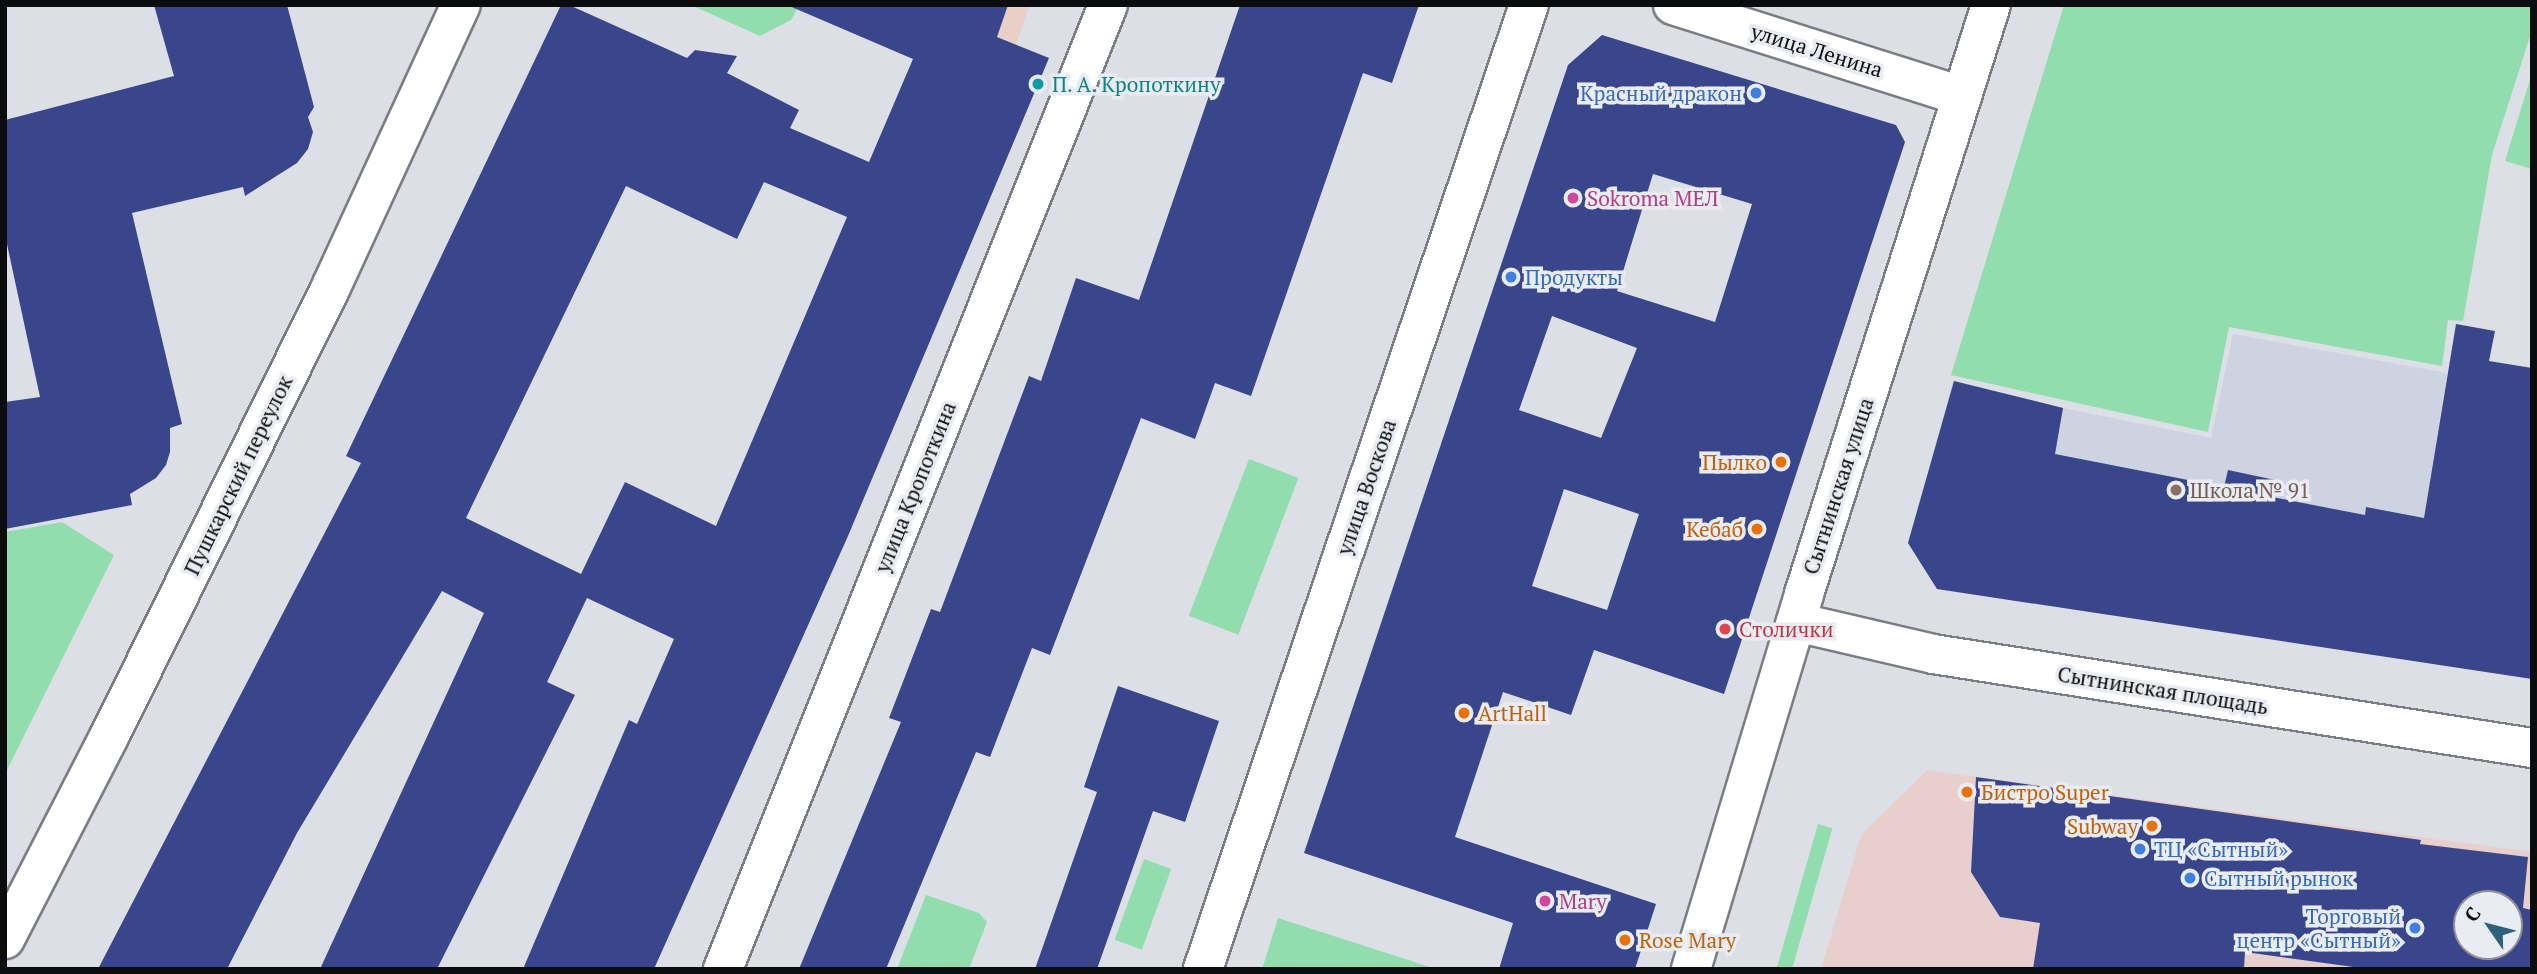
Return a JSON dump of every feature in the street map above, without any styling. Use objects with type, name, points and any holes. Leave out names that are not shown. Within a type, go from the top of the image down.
[{"type":"street","name":"Пушкарский переулок","points":[[5,939],[109,737],[331,287],[461,5]]},
{"type":"street","name":"улица Кропоткина","points":[[723,969],[1108,5]]},
{"type":"street","name":"улица Воскова","points":[[1203,969],[1529,5]]},
{"type":"street","name":"улица Ленина","points":[[1672,5],[1962,96]]},
{"type":"street","name":"Сытнинская улица","points":[[1690,969],[1796,622],[1991,5]]},
{"type":"street","name":"Сытнинская площадь","points":[[1796,622],[1933,654],[2532,748]]},
{"type":"shaded area","points":[[923,5],[1030,5],[1016,44]]},
{"type":"shaded area","name":"Школа № 91","points":[[2233,334],[2447,373],[2424,518],[2387,656],[1937,589],[1908,543],[1953,381],[2063,408],[2211,438]]},
{"type":"shaded area","name":"Сытный рынок","points":[[1927,770],[2532,852],[2532,969],[1821,969],[1861,835]]},
{"type":"green space","points":[[691,5],[799,5],[791,20],[760,36]]},
{"type":"green space","points":[[2064,5],[2532,5],[2532,30],[2492,155],[2463,321],[2448,320],[2442,366],[2229,327],[2208,432],[1951,375]]},
{"type":"green space","points":[[2532,73],[2532,169],[2505,161]]},
{"type":"green space","points":[[1249,459],[1298,478],[1238,635],[1189,616]]},
{"type":"green space","points":[[62,522],[114,555],[5,774],[5,532]]},
{"type":"green space","points":[[1818,824],[1832,828],[1792,969],[1776,969]]},
{"type":"green space","points":[[1144,859],[1171,869],[1142,950],[1115,940]]},
{"type":"green space","points":[[926,895],[979,913],[987,922],[969,969],[897,969]]},
{"type":"green space","points":[[1278,918],[1433,968],[1433,969],[1262,969]]},
{"type":"building","points":[[154,5],[287,5],[314,107],[308,117],[313,132],[308,149],[297,163],[245,196],[243,187],[132,213],[182,424],[170,428],[170,452],[166,465],[156,478],[130,494],[132,505],[5,529],[5,402],[40,397],[5,235],[5,120],[174,76]]},
{"type":"building","points":[[561,5],[569,5],[687,58],[695,50],[737,56],[727,73],[799,110],[790,128],[869,162],[913,59],[787,5],[1008,5],[997,37],[1049,58],[848,536],[654,969],[523,969],[629,720],[637,724],[674,639],[587,598],[547,682],[575,695],[437,969],[320,969],[484,613],[442,591],[297,833],[227,969],[98,969],[361,463],[346,456]],"holes":[[[764,182],[847,217],[716,526],[625,482],[581,574],[466,518],[626,186],[737,239]]]},
{"type":"building","points":[[1240,5],[1419,5],[1392,83],[1363,73],[1251,396],[1215,383],[1195,439],[1141,418],[1050,655],[1032,648],[990,757],[976,752],[886,969],[799,969],[901,722],[889,718],[931,609],[940,612],[1029,376],[1041,381],[1076,278],[1139,300]]},
{"type":"building","points":[[1602,35],[1896,125],[1905,142],[1724,694],[1594,650],[1571,715],[1503,692],[1455,837],[1656,904],[1635,969],[1499,969],[1513,923],[1304,853],[1568,65]],"holes":[[[1653,174],[1752,204],[1715,322],[1617,291]],[[1552,316],[1637,348],[1601,438],[1519,410]],[[1564,489],[1639,514],[1607,610],[1532,586]]]},
{"type":"building","name":"Школа № 91","points":[[2456,324],[2495,331],[2489,361],[2532,368],[2532,679],[1937,589],[1908,543],[1954,381],[2063,408],[2055,454],[2224,487],[2228,470],[2275,480],[2272,497],[2365,515],[2366,507],[2424,518]]},
{"type":"building","points":[[1118,686],[1219,721],[1185,822],[1153,811],[1097,969],[1035,969],[1097,792],[1084,787]]},
{"type":"building","name":"Сытный рынок","points":[[1976,777],[2421,840],[2420,844],[2528,857],[2523,908],[2532,910],[2532,969],[2368,969],[2245,952],[2244,969],[2033,969],[2040,923],[2000,917],[1971,872]]},
{"type":"place","name":"П. А. Кропоткину","points":[[1038,84]]},
{"type":"place","name":"Красный дракон","points":[[1756,93]]},
{"type":"place","name":"Sokroma МЕЛ","points":[[1573,198]]},
{"type":"place","name":"Продукты","points":[[1511,277]]},
{"type":"place","name":"Пылко","points":[[1781,462]]},
{"type":"place","name":"Школа № 91","points":[[2176,490]]},
{"type":"place","name":"Кебаб","points":[[1757,529]]},
{"type":"place","name":"Столички","points":[[1725,629]]},
{"type":"place","name":"ArtHall","points":[[1464,713]]},
{"type":"place","name":"Бистро Super","points":[[1967,792]]},
{"type":"place","name":"Subway","points":[[2152,826]]},
{"type":"place","name":"ТЦ «Сытный»","points":[[2140,849]]},
{"type":"place","name":"Сытный рынок","points":[[2190,878]]},
{"type":"place","name":"Mary","points":[[1545,901]]},
{"type":"place","name":"Торговый центр «Сытный»","points":[[2415,928]]},
{"type":"place","name":"Rose Mary","points":[[1625,940]]}]
